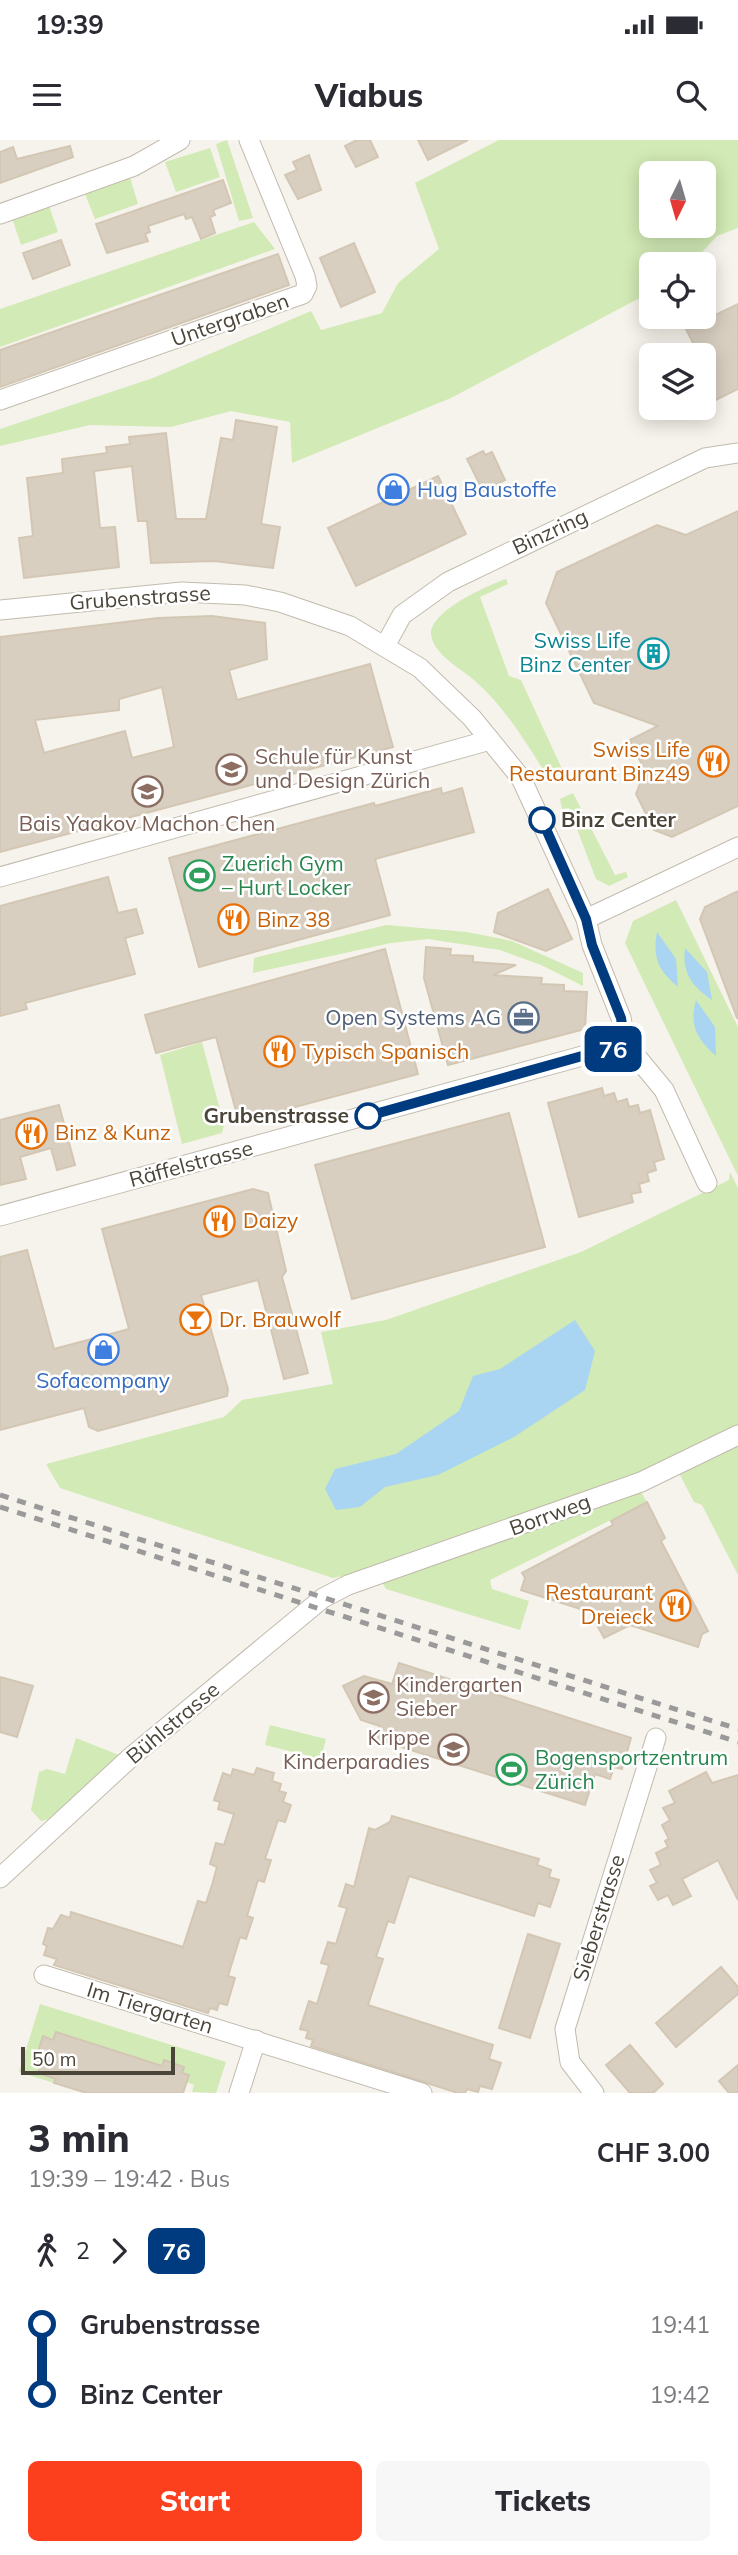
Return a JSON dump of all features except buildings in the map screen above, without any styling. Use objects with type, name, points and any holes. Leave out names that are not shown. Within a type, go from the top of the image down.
[{"type":"street","points":[[0,214],[134,166],[180,140]]},
{"type":"street","name":"Untergraben","points":[[0,400],[303,294],[307,286],[305,276],[249,140]]},
{"type":"street","name":"Binzring","points":[[384,646],[402,615],[448,582],[705,458],[738,453]]},
{"type":"street","name":"Grubenstrasse","points":[[0,610],[183,592],[228,594],[280,602],[315,612],[384,646],[420,668],[490,740],[521,778],[586,919],[592,945],[621,1018],[625,1044],[664,1090],[707,1183]]},
{"type":"street","points":[[0,877],[490,740]]},
{"type":"street","points":[[586,919],[738,847]]},
{"type":"street","name":"Räffelstrasse","points":[[0,1216],[625,1044]]},
{"type":"street","name":"Borrweg","points":[[358,1584],[641,1482],[738,1435]]},
{"type":"street","name":"Bühlstrasse","points":[[0,1878],[131,1757],[323,1598],[348,1585],[358,1584]]},
{"type":"street","name":"Sieberstrasse","points":[[594,2093],[570,2062],[565,2029],[656,1738]]},
{"type":"street","name":"Im Tiergarten","points":[[44,1975],[422,2093]]},
{"type":"street","points":[[239,2093],[256,2040]]},
{"type":"green space","points":[[227,140],[253,218],[239,221],[216,144]]},
{"type":"green space","points":[[499,140],[738,140],[738,228],[716,237],[716,161],[639,161],[639,238],[715,238],[702,252],[639,252],[639,298],[451,398],[292,463],[290,422],[231,411],[171,427],[90,425],[0,446],[0,429],[153,378],[311,311],[321,330],[382,313],[398,283],[439,249],[415,183]]},
{"type":"green space","points":[[210,148],[220,177],[176,192],[165,162]]},
{"type":"green space","points":[[129,174],[138,204],[95,219],[83,189]]},
{"type":"green space","points":[[48,203],[58,232],[21,245],[12,218]]},
{"type":"green space","points":[[254,222],[275,249],[0,347],[0,309]]},
{"type":"green space","points":[[506,579],[508,584],[480,597],[509,676],[521,680],[562,769],[549,779],[506,714],[486,691],[442,654],[431,634],[433,625],[450,608],[474,593]]},
{"type":"green space","points":[[573,793],[615,875],[626,872],[628,877],[609,886],[596,879],[569,808],[562,809],[560,799]]},
{"type":"green space","points":[[676,900],[738,1027],[738,1176],[625,943],[633,921]]},
{"type":"green space","points":[[386,925],[467,932],[512,941],[583,973],[583,986],[541,965],[500,950],[428,939],[391,943],[253,973],[254,958]]},
{"type":"green space","points":[[202,1042],[224,1125],[222,1133],[182,1144],[160,1055]]},
{"type":"green space","points":[[730,1172],[738,1188],[738,1431],[654,1471],[331,1585],[342,1576],[333,1578],[60,1488],[46,1464],[224,1417],[242,1400],[333,1384],[321,1332],[386,1320],[581,1252],[729,1180]]},
{"type":"green space","points":[[738,1443],[738,1575],[702,1505],[694,1502],[679,1473]]},
{"type":"green space","points":[[639,1489],[647,1502],[490,1580],[492,1589],[529,1601],[520,1630],[386,1589],[382,1582]]},
{"type":"green space","points":[[270,1725],[326,1739],[321,1759],[265,1745]]},
{"type":"green space","points":[[76,1738],[119,1755],[50,1819],[41,1821],[31,1810],[39,1772],[47,1769],[65,1774]]},
{"type":"green space","points":[[40,2004],[226,2062],[216,2093],[192,2092],[194,2085],[187,2082],[189,2075],[182,2073],[183,2066],[164,2061],[162,2066],[43,2036],[34,2064],[45,2067],[38,2073],[56,2079],[54,2083],[19,2072]]},
{"type":"water","points":[[657,932],[676,959],[678,987],[666,975],[656,957]]},
{"type":"water","points":[[685,948],[707,972],[712,1000],[699,990],[690,978],[685,965]]},
{"type":"water","points":[[696,1000],[715,1027],[716,1056],[696,1031]]},
{"type":"water","points":[[575,1320],[595,1351],[585,1390],[514,1437],[438,1475],[385,1487],[360,1507],[336,1510],[325,1489],[335,1469],[396,1454],[459,1411],[473,1376],[500,1369]]},
{"type":"railway","points":[[0,1495],[738,1729]]},
{"type":"railway","points":[[0,1507],[738,1742]]},
{"type":"bus line","name":"76","points":[[368,1116],[599,1054],[625,1044],[621,1018],[592,945],[586,919],[542,820]]},
{"type":"place","name":"Hug Baustoffe","points":[[394,490]]},
{"type":"place","name":"Swiss Life Binz Center","points":[[654,653]]},
{"type":"place","name":"Swiss Life Restaurant Binz49","points":[[713,762]]},
{"type":"place","name":"Schule für Kunst und Design Zürich","points":[[232,769]]},
{"type":"place","name":"Bais Yaakov Machon Chen","points":[[147,792]]},
{"type":"place","name":"Binz Center","points":[[542,820]]},
{"type":"place","name":"Zuerich Gym – Hurt Locker","points":[[199,876]]},
{"type":"place","name":"Binz 38","points":[[234,920]]},
{"type":"place","name":"Open Systems AG","points":[[524,1018]]},
{"type":"place","name":"Typisch Spanisch","points":[[279,1052]]},
{"type":"place","name":"Grubenstrasse","points":[[368,1116]]},
{"type":"place","name":"Binz & Kunz","points":[[32,1133]]},
{"type":"place","name":"Daizy","points":[[220,1221]]},
{"type":"place","name":"Dr. Brauwolf","points":[[196,1320]]},
{"type":"place","name":"Sofacompany","points":[[103,1349]]},
{"type":"place","name":"Restaurant Dreieck","points":[[676,1605]]},
{"type":"place","name":"Kindergarten Sieber","points":[[373,1697]]},
{"type":"place","name":"Krippe Kinderparadies","points":[[453,1750]]},
{"type":"place","name":"Bogensportzentrum Zürich","points":[[512,1770]]}]
